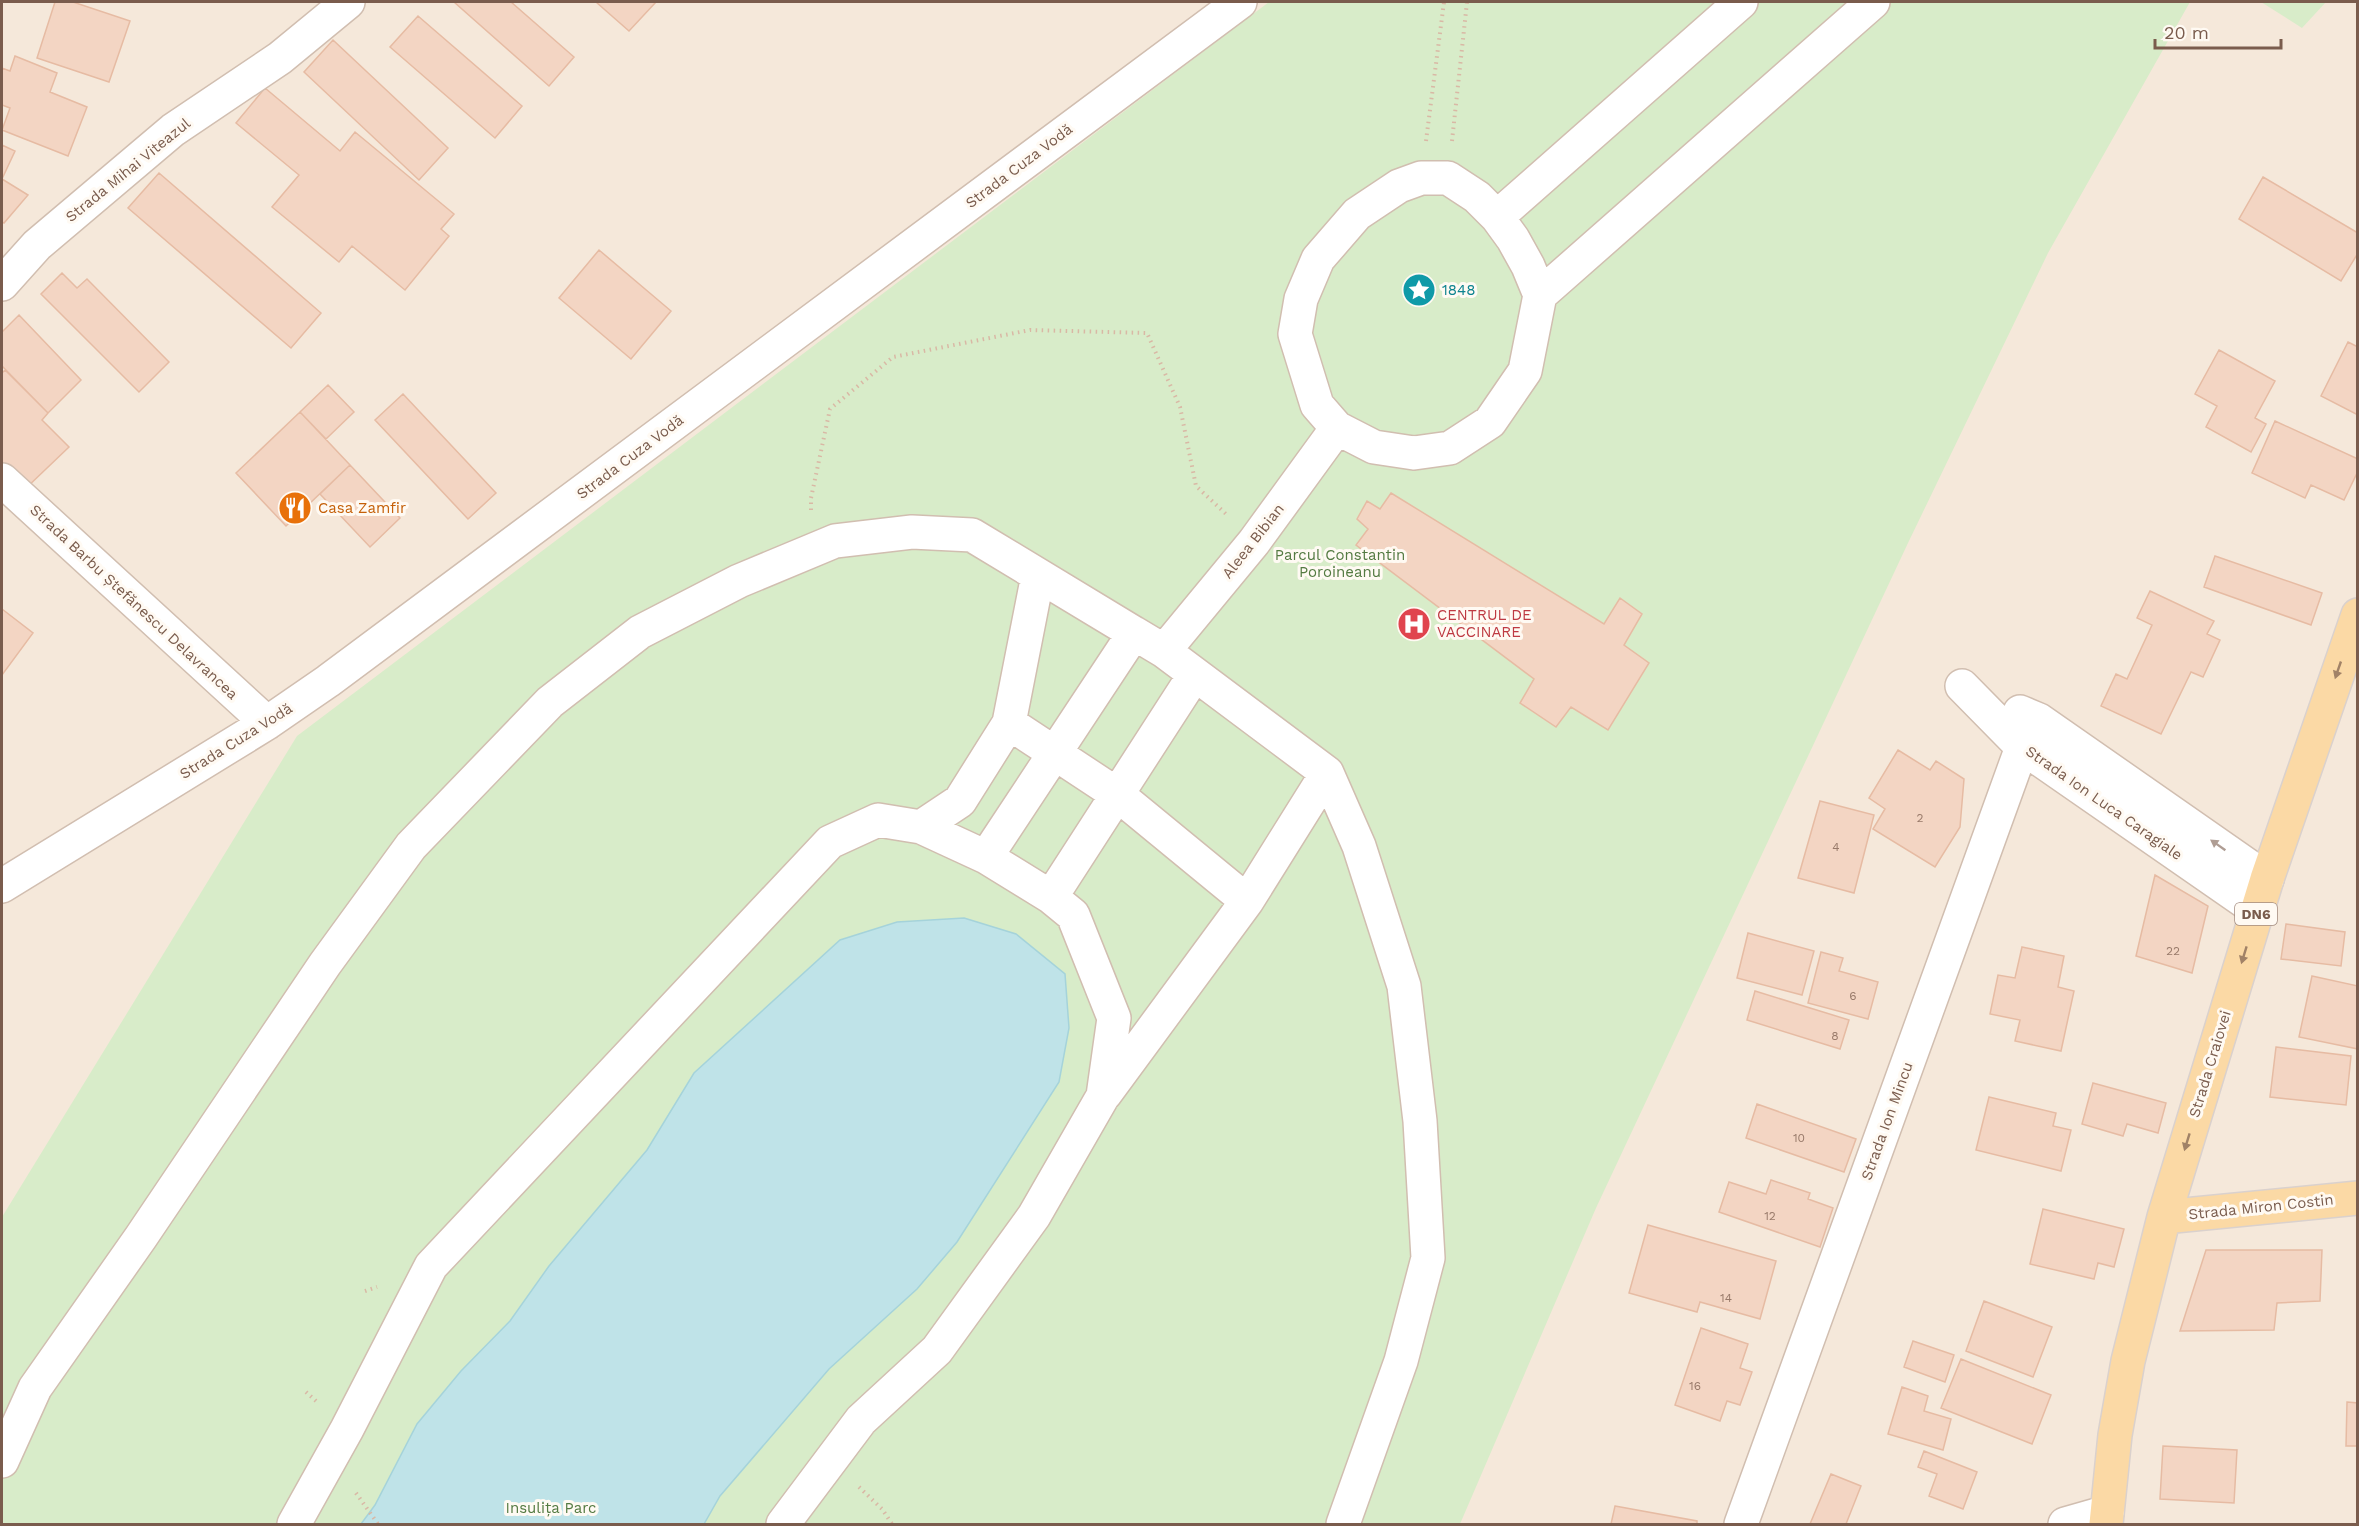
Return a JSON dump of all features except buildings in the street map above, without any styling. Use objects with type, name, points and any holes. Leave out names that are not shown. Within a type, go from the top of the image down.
[{"type":"main road","name":"Strada Craiovei","points":[[2106,1518],[2115,1435],[2128,1361],[2164,1217],[2266,879],[2358,615]]},
{"type":"main road","name":"Strada Miron Costin","points":[[2164,1217],[2358,1198]]},
{"type":"street","name":"Strada Mihai Viteazul","points":[[2,284],[37,245],[173,130],[280,58],[348,2]]},
{"type":"street","name":"Strada Cuza Vodă","points":[[2,886],[267,723],[338,674],[1240,2]]},
{"type":"street","points":[[1497,218],[1741,2]]},
{"type":"street","points":[[1540,295],[1873,2]]},
{"type":"street","points":[[1434,178],[1477,196],[1497,218],[1528,266],[1540,295],[1525,371],[1490,422],[1450,448],[1414,453],[1374,447],[1337,428],[1317,405],[1295,334],[1301,299],[1318,259],[1357,214],[1398,186],[1434,178]]},
{"type":"street","name":"Aleea Bibian","points":[[1164,651],[1254,542],[1337,428]]},
{"type":"street","name":"Strada Barbu Ștefănescu Delavrancea","points":[[2,480],[267,723]]},
{"type":"street","points":[[2,1461],[35,1388],[141,1238],[325,964],[411,846],[550,702],[640,632],[738,580],[835,541],[912,532],[972,536],[1164,651],[1327,773],[1359,846],[1404,986],[1420,1121],[1428,1258],[1401,1361],[1344,1524]]},
{"type":"street","points":[[921,827],[960,801],[1009,723],[1038,575]]},
{"type":"street","points":[[986,857],[1134,633]]},
{"type":"street","points":[[1051,897],[1196,674]]},
{"type":"street","points":[[1009,723],[1118,795],[1246,901]]},
{"type":"street","name":"Strada Ion Luca Caragiale","points":[[2031,734],[2266,879]]},
{"type":"street","name":"Strada Ion Luca Caragiale","points":[[2031,734],[2257,910]]},
{"type":"street","name":"Strada Ion Mincu","points":[[1741,1524],[2031,734]]},
{"type":"street","points":[[783,1524],[861,1420],[937,1350],[1034,1216],[1103,1096],[1246,901],[1327,773]]},
{"type":"street","points":[[294,1524],[347,1429],[431,1266],[830,842],[878,820],[921,827],[986,857],[1051,897],[1073,915],[1114,1018],[1103,1096]]},
{"type":"street","points":[[2065,1524],[2106,1518]]},
{"type":"path","points":[[1434,178],[1444,2]]},
{"type":"path","points":[[1434,178],[1467,2]]},
{"type":"path","points":[[813,550],[811,498],[830,409],[893,357],[1030,330],[1147,333],[1180,407],[1196,486],[1254,542]]},
{"type":"path","points":[[828,1462],[852,1480],[882,1509],[892,1524]]},
{"type":"shaded area","points":[[2,2],[2357,2],[2357,1524],[2,1524]]},
{"type":"green space","name":"Parcul Constantin Poroineanu","points":[[1269,2],[2190,2],[2048,253],[1908,543],[1596,1208],[1460,1524],[2,1524],[2,1217],[297,736]]},
{"type":"green space","points":[[2261,2],[2326,2],[2302,28]]},
{"type":"water","points":[[964,918],[1016,934],[1065,974],[1069,1028],[1059,1082],[957,1242],[917,1289],[829,1369],[720,1496],[704,1524],[361,1524],[375,1505],[417,1424],[461,1371],[510,1321],[549,1266],[647,1150],[694,1073],[840,940],[897,922]]},
{"type":"place","name":"1848","points":[[1419,290]]},
{"type":"place","name":"Casa Zamfir","points":[[295,508]]},
{"type":"place","name":"CENTRUL DE VACCINARE","points":[[1414,624]]},
{"type":"park label","name":"Insulița Parc","points":[[551,1508]]}]
